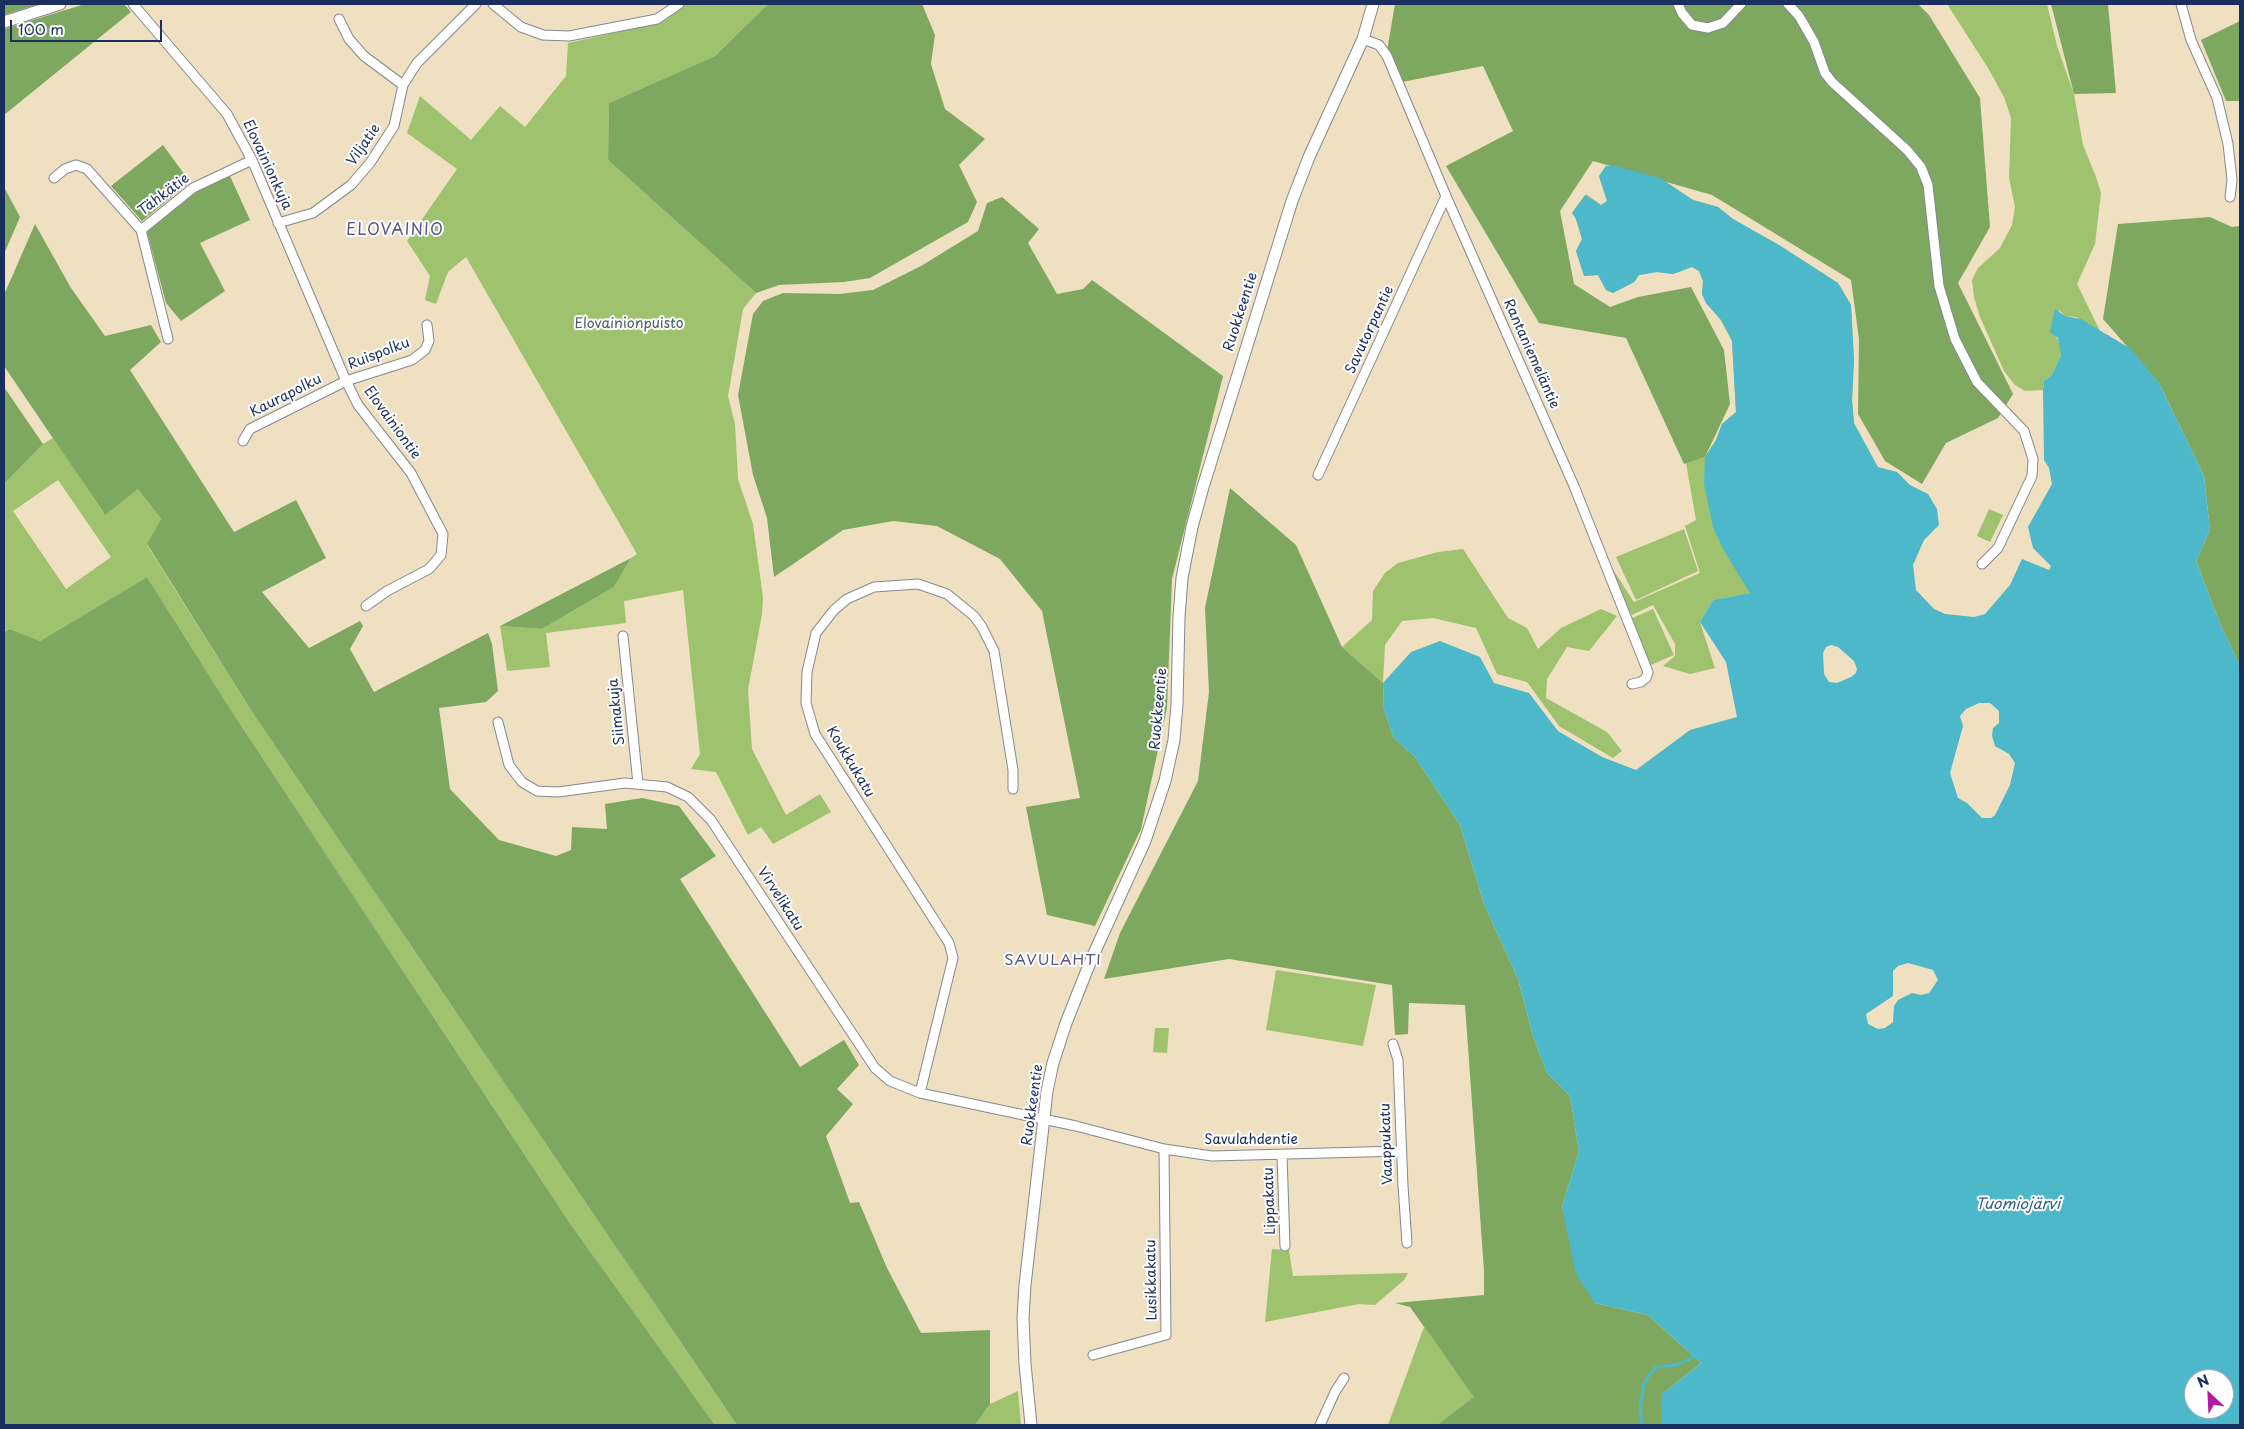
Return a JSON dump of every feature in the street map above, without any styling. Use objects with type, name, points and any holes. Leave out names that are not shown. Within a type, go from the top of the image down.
[{"type":"street","points":[[4,22],[60,4]]},
{"type":"street","name":"Elovainionkuja","points":[[133,4],[227,114],[252,160],[278,223]]},
{"type":"street","name":"Viljatie","points":[[278,223],[312,213],[352,185],[370,163],[394,126],[403,86],[416,64],[476,4]]},
{"type":"street","points":[[494,4],[521,27],[543,35],[568,36],[657,18],[679,4]]},
{"type":"street","name":"Ruokkeentie","points":[[1031,1425],[1023,1318],[1025,1285],[1044,1120],[1054,1063],[1066,1023],[1105,925],[1145,841],[1165,781],[1175,722],[1182,578],[1192,527],[1292,201],[1309,157],[1363,39],[1373,4]]},
{"type":"street","points":[[1678,4],[1687,20],[1700,28],[1708,28],[1723,23],[1741,4]]},
{"type":"street","points":[[1788,4],[1810,35],[1825,73],[1832,82],[1907,150],[1921,168],[1928,185],[1939,286],[1943,306],[1955,339],[1977,382],[2024,431],[2033,459],[2032,476],[1998,548],[1982,564]]},
{"type":"street","points":[[2181,4],[2191,40],[2217,98],[2228,144],[2232,180],[2230,197]]},
{"type":"street","points":[[339,19],[349,39],[364,56],[403,86]]},
{"type":"street","name":"Rantaniemeläntie","points":[[1363,39],[1379,45],[1387,56],[1446,196],[1574,486],[1648,672],[1646,678],[1641,682],[1632,684]]},
{"type":"street","name":"Tähkätie","points":[[168,339],[141,230],[193,188],[252,160]]},
{"type":"street","points":[[54,178],[65,169],[76,165],[87,169],[141,230]]},
{"type":"street","name":"Savutorpantie","points":[[1318,475],[1446,196]]},
{"type":"street","name":"Elovainiontie","points":[[278,223],[358,405],[411,473],[443,534],[441,555],[429,568],[366,606]]},
{"type":"street","name":"Ruispolku","points":[[346,381],[412,360],[425,350],[429,341],[427,325]]},
{"type":"street","name":"Kaurapolku","points":[[243,441],[250,429],[346,381]]},
{"type":"street","name":"Koukkukatu","points":[[920,1093],[953,958],[949,944],[815,734],[806,703],[807,672],[816,633],[834,610],[847,599],[874,587],[918,584],[947,594],[974,616],[982,627],[994,652],[1013,770],[1013,789]]},
{"type":"street","name":"Siimakuja","points":[[623,636],[638,784]]},
{"type":"street","name":"Virvelikatu","points":[[498,722],[509,765],[522,782],[538,791],[558,792],[625,783],[666,787],[688,797],[711,820],[875,1068],[890,1081],[920,1093],[1044,1120]]},
{"type":"street","name":"Vaappukatu","points":[[1393,1044],[1398,1060],[1407,1243]]},
{"type":"street","name":"Savulahdentie","points":[[1044,1120],[1086,1128],[1164,1150],[1212,1156],[1401,1151]]},
{"type":"street","name":"Lusikkakatu","points":[[1093,1355],[1166,1335],[1164,1150]]},
{"type":"street","name":"Lippakatu","points":[[1282,1155],[1285,1246]]},
{"type":"street","points":[[1320,1425],[1335,1392],[1344,1378]]},
{"type":"green space","points":[[4,4],[39,4],[4,15]]},
{"type":"green space","points":[[85,4],[124,4],[131,12],[4,115],[4,29]]},
{"type":"green space","name":"Elovainionpuisto","points":[[686,4],[768,4],[715,56],[609,103],[608,160],[756,293],[743,309],[728,396],[735,424],[738,479],[753,524],[763,598],[762,614],[748,690],[752,749],[786,815],[820,794],[831,812],[773,844],[761,827],[748,835],[716,772],[691,769],[700,754],[683,590],[624,601],[626,623],[546,633],[550,667],[507,671],[500,626],[542,629],[614,587],[631,558],[637,554],[466,257],[448,272],[436,304],[425,300],[430,276],[407,241],[457,169],[407,133],[420,96],[471,140],[500,106],[525,127],[566,76],[568,43],[659,23]]},
{"type":"green space","points":[[768,4],[922,4],[935,35],[931,64],[945,109],[985,139],[959,165],[977,202],[968,222],[870,278],[844,282],[779,285],[756,293],[608,160],[609,103],[715,56]]},
{"type":"green space","points":[[1395,4],[1918,4],[1929,15],[1980,98],[1990,227],[1958,283],[2013,394],[1998,418],[1946,443],[1922,484],[1885,461],[1858,414],[1859,339],[1851,280],[1712,195],[1593,161],[1560,211],[1574,284],[1610,307],[1638,297],[1691,287],[1724,350],[1730,404],[1705,457],[1684,464],[1626,338],[1539,323],[1446,166],[1513,131],[1483,66],[1402,82],[1387,51]]},
{"type":"green space","points":[[1947,4],[2047,4],[2057,46],[2074,94],[2083,145],[2101,193],[2095,244],[2077,284],[2100,331],[2076,317],[2065,316],[2059,310],[2054,334],[2060,343],[2061,355],[2052,375],[2044,381],[2043,390],[2025,391],[2015,385],[2004,371],[1980,317],[1974,297],[1972,280],[1978,268],[2000,248],[2012,225],[2015,207],[2009,178],[2011,118],[2004,97],[1988,68]]},
{"type":"green space","points":[[2051,4],[2108,4],[2116,93],[2074,94]]},
{"type":"green space","points":[[2240,21],[2240,101],[2226,101],[2201,40]]},
{"type":"green space","points":[[163,145],[190,182],[142,221],[111,186]]},
{"type":"green space","points":[[1606,166],[1660,178],[1693,200],[1718,207],[1733,219],[1779,245],[1838,283],[1851,305],[1854,360],[1852,400],[1854,423],[1750,593],[1713,600],[1700,622],[1715,668],[1690,674],[1663,666],[1675,656],[1675,644],[1653,605],[1632,615],[1626,608],[1610,565],[1634,602],[1700,573],[1685,526],[1696,520],[1686,463],[1705,457],[1716,440],[1722,424],[1736,412],[1732,341],[1720,319],[1706,303],[1702,294],[1703,281],[1699,271],[1692,267],[1673,274],[1657,272],[1639,275],[1634,282],[1613,293],[1606,290],[1598,275],[1584,276],[1576,251],[1582,239],[1576,219],[1572,213],[1586,194],[1601,205],[1607,201],[1599,176]]},
{"type":"green space","points":[[230,176],[250,220],[200,243],[225,291],[181,321],[166,303],[147,232],[195,192]]},
{"type":"green space","points":[[4,187],[20,217],[4,254]]},
{"type":"green space","points":[[1002,197],[1039,229],[1028,243],[1057,294],[1083,289],[1092,280],[1223,376],[1172,579],[1167,708],[1141,829],[1095,926],[1047,915],[1026,807],[1080,798],[1042,611],[1000,559],[937,526],[893,521],[843,530],[774,577],[767,518],[753,475],[738,395],[753,314],[763,301],[783,293],[839,294],[873,290],[921,266],[978,231],[987,203]]},
{"type":"green space","points":[[2210,217],[2232,227],[2240,226],[2240,666],[2221,626],[2196,561],[2210,530],[2204,476],[2159,383],[2103,319],[2118,224]]},
{"type":"green space","points":[[35,224],[71,288],[105,336],[151,325],[161,342],[130,370],[234,532],[296,500],[326,558],[262,592],[309,648],[360,621],[363,626],[350,649],[374,692],[488,633],[492,644],[498,691],[486,702],[439,708],[450,789],[499,840],[556,856],[571,850],[572,827],[607,829],[605,804],[642,798],[679,806],[716,856],[680,879],[800,1067],[844,1040],[859,1065],[837,1089],[853,1104],[826,1136],[850,1203],[859,1202],[887,1268],[921,1333],[990,1330],[990,1404],[975,1425],[737,1425],[254,715],[147,544],[161,519],[138,489],[105,515],[4,366],[4,295]]},
{"type":"green space","points":[[4,387],[43,444],[4,484]]},
{"type":"green space","points":[[53,438],[104,514],[138,489],[161,519],[147,545],[254,715],[737,1425],[715,1425],[569,1222],[238,721],[147,577],[40,641],[10,629],[4,632],[4,484],[43,444]],"holes":[[[58,480],[111,557],[66,589],[13,511]]]},
{"type":"green space","points":[[1230,488],[1296,545],[1342,647],[1383,683],[1384,710],[1394,738],[1415,757],[1460,825],[1484,904],[1518,979],[1533,1036],[1547,1073],[1570,1096],[1579,1151],[1562,1207],[1595,1303],[1648,1315],[1701,1363],[1661,1395],[1661,1425],[1437,1425],[1474,1397],[1410,1307],[1395,1303],[1484,1295],[1484,1271],[1465,1005],[1409,1003],[1408,1034],[1395,1035],[1392,985],[1229,959],[1104,979],[1120,933],[1198,781],[1209,692],[1205,608]]},
{"type":"green space","points":[[1989,509],[2003,515],[1990,542],[1977,536]]},
{"type":"green space","points":[[1684,529],[1698,571],[1636,600],[1616,557]]},
{"type":"green space","points":[[1463,549],[1508,618],[1527,628],[1538,649],[1561,628],[1601,609],[1617,616],[1589,651],[1567,647],[1547,679],[1546,698],[1607,732],[1622,751],[1613,758],[1559,726],[1527,682],[1497,674],[1476,628],[1433,618],[1402,621],[1385,645],[1383,683],[1342,647],[1372,620],[1373,591],[1385,573],[1398,563],[1438,552]]},
{"type":"green space","points":[[631,558],[614,587],[542,629],[500,626]]},
{"type":"green space","points":[[147,577],[238,721],[569,1222],[715,1425],[4,1425],[4,632],[10,629],[40,641]]},
{"type":"green space","points":[[1653,609],[1674,655],[1651,665],[1630,619]]},
{"type":"green space","points":[[1276,970],[1376,985],[1363,1046],[1266,1030]]},
{"type":"green space","points":[[1155,1028],[1169,1028],[1167,1053],[1153,1052]]},
{"type":"green space","points":[[1272,1249],[1289,1250],[1293,1276],[1408,1273],[1404,1280],[1375,1305],[1359,1304],[1265,1322]]},
{"type":"green space","points":[[1424,1327],[1475,1397],[1437,1425],[1388,1425]]},
{"type":"green space","points":[[1018,1391],[1021,1425],[975,1425],[990,1404]]},
{"type":"water","name":"Tuomiojärvi","points":[[1606,166],[1615,166],[1660,178],[1693,200],[1718,207],[1733,219],[1779,245],[1838,283],[1851,305],[1854,360],[1852,400],[1854,423],[1878,467],[1897,472],[1910,485],[1928,494],[1937,509],[1939,525],[1924,540],[1913,565],[1916,590],[1934,609],[1945,614],[1974,617],[1985,614],[2010,585],[2022,559],[2049,570],[2051,566],[2033,548],[2028,527],[2052,484],[2049,468],[2044,460],[2043,390],[2044,381],[2052,375],[2061,355],[2058,338],[2050,332],[2055,309],[2065,316],[2081,319],[2131,349],[2159,383],[2204,476],[2210,530],[2196,561],[2221,626],[2240,666],[2240,1425],[1661,1425],[1661,1395],[1701,1363],[1648,1315],[1595,1303],[1576,1274],[1562,1207],[1579,1151],[1570,1096],[1547,1073],[1533,1036],[1518,979],[1484,904],[1460,825],[1415,757],[1394,738],[1384,710],[1383,683],[1411,652],[1440,641],[1480,657],[1494,683],[1529,693],[1558,731],[1602,757],[1636,770],[1690,730],[1737,717],[1726,662],[1700,622],[1713,600],[1750,593],[1723,549],[1713,527],[1704,484],[1705,457],[1716,440],[1722,424],[1736,412],[1732,341],[1722,321],[1706,303],[1702,294],[1703,281],[1699,271],[1692,267],[1673,274],[1657,272],[1639,275],[1634,282],[1613,293],[1606,290],[1598,275],[1584,276],[1576,251],[1582,239],[1576,219],[1572,213],[1585,195],[1601,205],[1607,201],[1599,176]],"holes":[[[1831,645],[1838,647],[1854,661],[1857,669],[1856,673],[1851,677],[1837,683],[1829,682],[1824,674],[1823,653],[1826,647]],[[1979,703],[1990,703],[1999,711],[1999,723],[1993,728],[1992,736],[1995,746],[2009,754],[2015,763],[2010,785],[1995,815],[1991,818],[1982,818],[1967,803],[1958,798],[1950,773],[1963,726],[1960,716],[1966,709]],[[1908,963],[1933,970],[1938,980],[1929,993],[1921,995],[1912,993],[1898,1000],[1894,1006],[1893,1022],[1885,1028],[1878,1029],[1868,1024],[1866,1014],[1893,996],[1893,971],[1898,966]]]},
{"type":"waterway","points":[[1642,1425],[1640,1407],[1644,1384],[1649,1375],[1656,1367],[1676,1365],[1694,1357]]},
{"type":"district","name":"ELOVAINIO","points":[[395,231]]},
{"type":"district","name":"SAVULAHTI","points":[[1053,961]]}]
